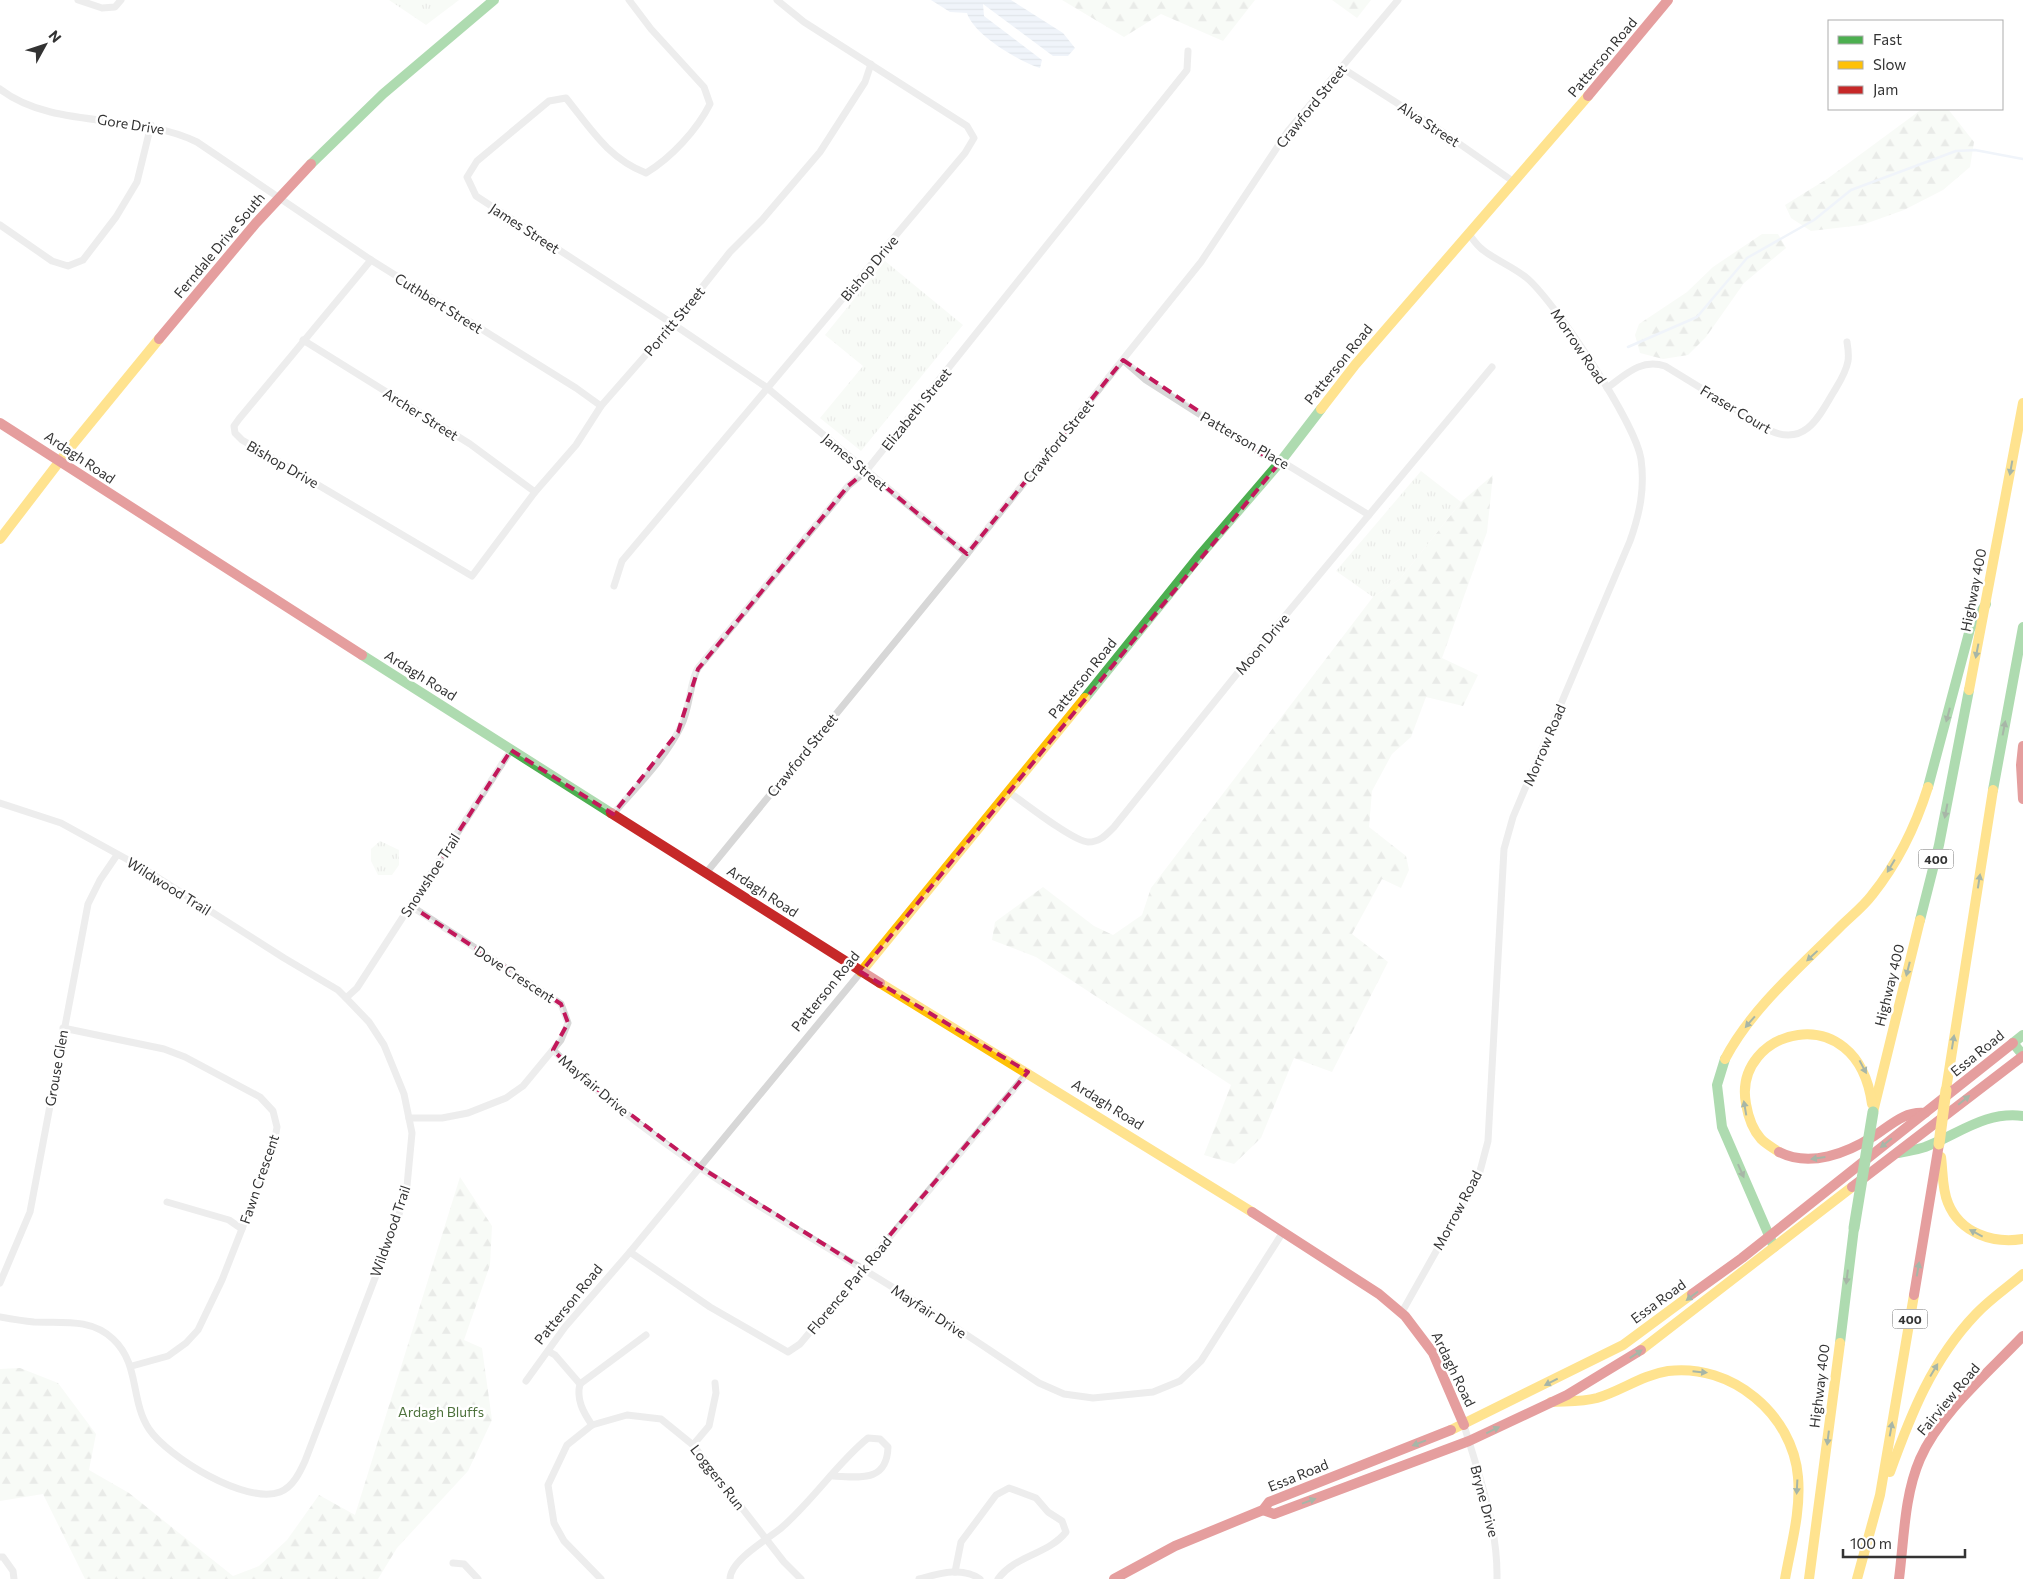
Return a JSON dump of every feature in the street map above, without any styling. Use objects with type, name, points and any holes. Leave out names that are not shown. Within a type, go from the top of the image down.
[{"type":"main road","name":"Ferndale Drive South","points":[[0,539],[58,462],[150,348],[280,196],[376,99],[434,47],[494,0]]},
{"type":"main road","name":"Patterson Road","points":[[860,972],[1009,792],[1201,554],[1280,461],[1355,365],[1598,85],[1668,0]]},
{"type":"main road","name":"Highway 400","points":[[1808,1579],[1819,1511],[1854,1228],[1873,1112],[1939,845],[2023,403]]},
{"type":"main road","name":"Ardagh Road","points":[[0,423],[58,462],[706,872],[860,972],[1028,1072],[1379,1294],[1402,1312],[1420,1332],[1434,1355],[1464,1425]]},
{"type":"main road","points":[[1774,1247],[1722,1127],[1717,1085],[1723,1063],[1736,1038],[1753,1018],[1796,971],[1872,895],[1904,844],[1920,812],[1937,757],[1970,629],[1986,604]]},
{"type":"main road","name":"400","points":[[1857,1579],[1880,1495],[1939,1144],[1995,776],[2023,627]]},
{"type":"main road","points":[[2023,746],[2021,766],[2023,799]]},
{"type":"main road","points":[[1873,1112],[1866,1072],[1858,1059],[1846,1046],[1817,1034],[1801,1034],[1770,1044],[1752,1064],[1745,1081],[1744,1103],[1748,1123],[1770,1148],[1789,1158],[1814,1160],[1841,1153],[1903,1116],[1914,1112],[1925,1113]]},
{"type":"main road","name":"Essa Road","points":[[1114,1579],[1175,1546],[1263,1510],[1270,1502],[1464,1425],[1623,1345],[1681,1304],[1770,1236],[2023,1035]]},
{"type":"main road","points":[[2013,1043],[2023,1055]]},
{"type":"main road","name":"Essa Road","points":[[1263,1510],[1274,1514],[1469,1441],[1551,1402],[1636,1354],[1688,1317],[1774,1247],[2023,1055]]},
{"type":"main road","points":[[1898,1153],[1924,1148],[1980,1120],[2003,1113],[2023,1116]]},
{"type":"main road","points":[[1939,1144],[1948,1204],[1962,1224],[1976,1234],[1990,1239],[2014,1241],[2023,1239]]},
{"type":"main road","points":[[1880,1495],[1914,1407],[1935,1367],[1976,1314],[2023,1274]]},
{"type":"main road","name":"Fairview Road","points":[[1899,1579],[1911,1493],[1921,1457],[1958,1407],[2023,1336]]},
{"type":"main road","points":[[1551,1402],[1596,1398],[1645,1377],[1670,1371],[1702,1371],[1750,1391],[1765,1404],[1781,1424],[1792,1446],[1798,1475],[1797,1506],[1785,1579]]},
{"type":"street","points":[[78,0],[102,8],[115,7],[121,0]]},
{"type":"street","name":"James Street","points":[[629,0],[651,29],[704,87],[710,104],[702,119],[660,165],[646,173],[627,166],[608,150],[566,98],[549,101],[478,161],[467,177],[476,196],[766,387],[967,554]]},
{"type":"street","name":"Bishop Drive","points":[[614,586],[622,561],[766,387],[792,362],[965,153],[974,138],[967,126],[804,22],[777,0]]},
{"type":"street","name":"Crawford Street","points":[[706,872],[967,554],[1202,262],[1288,131],[1398,0]]},
{"type":"street","name":"Elizabeth Street","points":[[613,814],[678,732],[688,710],[694,676],[698,669],[848,486],[866,471],[1187,70],[1188,51]]},
{"type":"street","name":"Porritt Street","points":[[472,576],[535,492],[576,446],[601,406],[673,324],[730,252],[762,220],[820,152],[865,82],[871,64]]},
{"type":"street","name":"Alva Street","points":[[1342,68],[1444,133],[1514,182]]},
{"type":"street","name":"Gore Drive","points":[[0,89],[10,97],[59,114],[151,125],[179,133],[197,142],[280,196]]},
{"type":"street","points":[[0,225],[52,261],[68,266],[82,260],[116,217],[137,182],[151,125]]},
{"type":"street","name":"Cuthbert Street","points":[[280,196],[371,260],[576,388],[601,406]]},
{"type":"street","name":"Morrow Road","points":[[1402,1312],[1479,1175],[1488,1142],[1504,849],[1513,817],[1639,516],[1643,488],[1640,457],[1630,428],[1607,388],[1546,298],[1527,278],[1481,249],[1468,233]]},
{"type":"street","name":"Bishop Drive","points":[[371,260],[239,419],[234,426],[235,434],[242,440],[472,576]]},
{"type":"street","name":"Archer Street","points":[[303,340],[470,444],[535,492]]},
{"type":"street","name":"Fraser Court","points":[[1607,388],[1638,366],[1655,362],[1665,366],[1771,431],[1780,435],[1794,434],[1806,430],[1815,422],[1845,373],[1848,360],[1847,342]]},
{"type":"street","name":"Patterson Place","points":[[1123,360],[1146,380],[1262,454],[1280,461],[1369,515]]},
{"type":"street","name":"Moon Drive","points":[[1009,792],[1086,842],[1102,839],[1114,827],[1240,670],[1492,367]]},
{"type":"street","name":"Snowshoe Trail","points":[[346,998],[357,988],[511,750]]},
{"type":"street","name":"Wildwood Trail","points":[[0,803],[61,822],[141,867],[338,990],[369,1022],[384,1045],[404,1094],[412,1133],[407,1186],[398,1218],[306,1461],[296,1480],[280,1492],[257,1495],[233,1486],[185,1463],[164,1447],[149,1428],[138,1405],[132,1366],[113,1339],[93,1326],[66,1321],[34,1322],[0,1317]]},
{"type":"street","name":"Grouse Glen","points":[[0,1283],[30,1212],[63,1028],[88,904],[100,880],[117,854]]},
{"type":"street","name":"Dove Crescent","points":[[409,1118],[442,1118],[468,1113],[506,1098],[522,1086],[553,1050],[561,1040],[568,1023],[561,1004],[411,906]]},
{"type":"street","name":"Patterson Road","points":[[526,1380],[565,1328],[630,1252],[860,972]]},
{"type":"street","name":"Fawn Crescent","points":[[63,1028],[164,1049],[185,1056],[260,1097],[274,1111],[277,1127],[274,1144],[218,1288],[198,1330],[186,1344],[168,1356],[132,1366]]},
{"type":"street","name":"Mayfair Drive","points":[[553,1050],[576,1072],[639,1123],[700,1167],[806,1236],[862,1268],[1039,1383],[1064,1394],[1093,1398],[1153,1392],[1180,1381],[1200,1361],[1283,1232]]},
{"type":"street","name":"Florence Park Road","points":[[630,1252],[710,1307],[788,1352],[800,1344],[1028,1072]]},
{"type":"street","points":[[167,1202],[229,1220],[242,1229]]},
{"type":"street","points":[[592,1425],[580,1402],[578,1392],[580,1384],[646,1336]]},
{"type":"street","points":[[548,1351],[555,1355],[580,1384]]},
{"type":"street","points":[[694,1445],[709,1426],[716,1393],[715,1383]]},
{"type":"street","name":"Loggers Run","points":[[601,1579],[564,1541],[554,1523],[548,1485],[567,1445],[592,1425],[627,1415],[661,1419],[694,1445],[766,1539],[801,1579]]},
{"type":"street","name":"Bryne Drive","points":[[1464,1425],[1489,1510],[1498,1550],[1497,1579]]},
{"type":"street","points":[[730,1579],[730,1572],[736,1563],[782,1527],[833,1476],[858,1446],[868,1438],[880,1439],[888,1447],[888,1458],[880,1469],[868,1478],[833,1476]]},
{"type":"street","points":[[955,1572],[961,1542],[996,1495],[1009,1488],[1036,1498],[1048,1512],[1062,1521],[1066,1532],[1060,1540],[1012,1566],[998,1579]]},
{"type":"street","points":[[0,1557],[4,1557],[13,1571],[14,1579]]},
{"type":"street","points":[[453,1562],[464,1564],[478,1579]]},
{"type":"street","points":[[919,1579],[955,1572],[973,1574],[980,1579]]},
{"type":"highlighted area","points":[[1123,360],[1262,454],[1281,461],[861,972],[1028,1072],[862,1268],[700,1167],[576,1073],[553,1050],[568,1023],[561,1004],[411,906],[511,750],[613,814],[678,732],[698,669],[848,486],[866,471],[967,554]]},
{"type":"green space","points":[[389,0],[459,0],[426,25]]},
{"type":"green space","points":[[1062,0],[1255,0],[1223,41],[1161,14],[1124,37]]},
{"type":"green space","points":[[1332,0],[1371,0],[1357,18]]},
{"type":"green space","points":[[1921,110],[1949,110],[1974,142],[1970,167],[1943,190],[1904,210],[1862,225],[1811,231],[1791,218],[1785,205],[1827,179]]},
{"type":"green space","points":[[1762,234],[1778,234],[1786,248],[1744,283],[1706,337],[1688,355],[1663,359],[1640,353],[1635,335],[1639,324],[1687,292],[1713,267]]},
{"type":"green space","points":[[885,261],[963,325],[861,451],[820,418],[863,366],[825,335]]},
{"type":"green space","points":[[1421,471],[1461,502],[1400,579],[1373,597],[1336,571]]},
{"type":"green space","points":[[1493,475],[1487,532],[1442,658],[1478,675],[1463,706],[1426,697],[1411,737],[1392,754],[1372,791],[1369,827],[1406,856],[1409,870],[1401,888],[1382,879],[1352,934],[1388,962],[1332,1072],[1294,1058],[1261,1138],[1234,1164],[1204,1155],[1231,1085],[1036,957],[992,940],[995,922],[1043,887],[1094,926],[1113,935],[1142,915],[1151,888],[1373,597],[1400,579],[1461,502]]},
{"type":"green space","points":[[380,841],[399,850],[399,865],[392,875],[378,875],[371,861],[371,849]]},
{"type":"green space","name":"Ardagh Bluffs","points":[[460,1177],[492,1226],[490,1265],[464,1340],[482,1348],[492,1420],[468,1471],[397,1548],[378,1579],[85,1579],[43,1494],[0,1501],[0,1369],[20,1368],[58,1383],[96,1434],[89,1470],[129,1493],[233,1576],[259,1566],[287,1540],[319,1495],[355,1515]]},
{"type":"shaded area","points":[[931,0],[1011,0],[1063,33],[1075,48],[1068,56],[1053,56],[983,4],[984,16],[1042,60],[1040,68],[1009,53],[987,38],[971,21],[967,13],[950,12]]},
{"type":"waterway","points":[[1628,347],[1697,317],[1747,258],[1814,220],[1851,190],[1956,151],[1975,150],[2023,159]]},
{"type":"traffic: fast","points":[[311,164],[383,94],[494,0]]},
{"type":"traffic: fast","points":[[1085,698],[1201,554],[1281,461],[1321,409]]},
{"type":"traffic: fast","points":[[1928,787],[1970,629],[1986,604]]},
{"type":"traffic: fast","points":[[1993,790],[2023,627]]},
{"type":"traffic: fast","points":[[362,655],[611,813]]},
{"type":"traffic: fast","points":[[1920,920],[1939,845],[1969,690]]},
{"type":"traffic: fast","points":[[2013,1043],[2023,1035]]},
{"type":"traffic: fast","points":[[2013,1043],[2023,1055]]},
{"type":"traffic: fast","points":[[1725,1059],[1717,1085],[1722,1127],[1774,1247]]},
{"type":"traffic: fast","points":[[1854,1228],[1873,1112]]},
{"type":"traffic: fast","points":[[1898,1153],[1925,1147],[1984,1120],[2009,1115],[2023,1116]]},
{"type":"traffic: fast","points":[[1840,1343],[1854,1228]]},
{"type":"traffic: slow","points":[[1321,409],[1355,365],[1588,96]]},
{"type":"traffic: slow","points":[[0,539],[69,449],[159,339]]},
{"type":"traffic: slow","points":[[1969,690],[2023,403]]},
{"type":"traffic: slow","points":[[861,972],[1085,698]]},
{"type":"traffic: slow","points":[[1725,1059],[1748,1023],[1762,1006],[1792,974],[1865,904],[1881,883],[1905,844],[1918,816],[1928,787]]},
{"type":"traffic: slow","points":[[1946,1090],[1993,790]]},
{"type":"traffic: slow","points":[[1873,1112],[1920,920]]},
{"type":"traffic: slow","points":[[880,983],[1252,1212]]},
{"type":"traffic: slow","points":[[1779,1152],[1765,1143],[1755,1131],[1746,1104],[1747,1078],[1758,1057],[1776,1042],[1798,1035],[1822,1036],[1844,1047],[1862,1070],[1872,1104]]},
{"type":"traffic: slow","points":[[1939,1144],[1946,1090]]},
{"type":"traffic: slow","points":[[1941,1157],[1946,1198],[1953,1213],[1961,1222],[1969,1229],[1989,1238],[2000,1240],[2023,1239]]},
{"type":"traffic: slow","points":[[1641,1350],[1852,1187]]},
{"type":"traffic: slow","points":[[1890,1472],[1924,1389],[1947,1350],[1981,1309],[2023,1274]]},
{"type":"traffic: slow","points":[[1451,1430],[1623,1345],[1692,1294]]},
{"type":"traffic: slow","points":[[1857,1579],[1880,1495],[1914,1295]]},
{"type":"traffic: slow","points":[[1809,1579],[1840,1343]]},
{"type":"traffic: slow","points":[[1551,1402],[1580,1401],[1597,1398],[1640,1379],[1668,1371],[1691,1371],[1714,1375],[1736,1384],[1755,1397],[1771,1414],[1784,1433],[1794,1454],[1798,1477],[1797,1516],[1785,1579]]},
{"type":"traffic: jam","points":[[1588,96],[1668,0]]},
{"type":"traffic: jam","points":[[159,339],[256,223],[311,164]]},
{"type":"traffic: jam","points":[[0,423],[362,655]]},
{"type":"traffic: jam","points":[[2023,746],[2021,765],[2023,799]]},
{"type":"traffic: jam","points":[[611,813],[880,983]]},
{"type":"traffic: jam","points":[[1692,1294],[1742,1258],[2013,1043]]},
{"type":"traffic: jam","points":[[1852,1187],[2023,1056]]},
{"type":"traffic: jam","points":[[1779,1152],[1803,1159],[1840,1153],[1874,1136],[1904,1116],[1925,1113]]},
{"type":"traffic: jam","points":[[1914,1295],[1939,1144]]},
{"type":"traffic: jam","points":[[1252,1212],[1379,1294],[1405,1316],[1433,1353],[1464,1425]]},
{"type":"traffic: jam","points":[[1899,1579],[1908,1503],[1920,1459],[1929,1442],[1952,1409],[2023,1336]]},
{"type":"traffic: jam","points":[[1263,1510],[1274,1514],[1469,1441],[1567,1395],[1641,1350]]},
{"type":"traffic: jam","points":[[1114,1579],[1175,1546],[1263,1510],[1269,1502],[1451,1430]]}]
